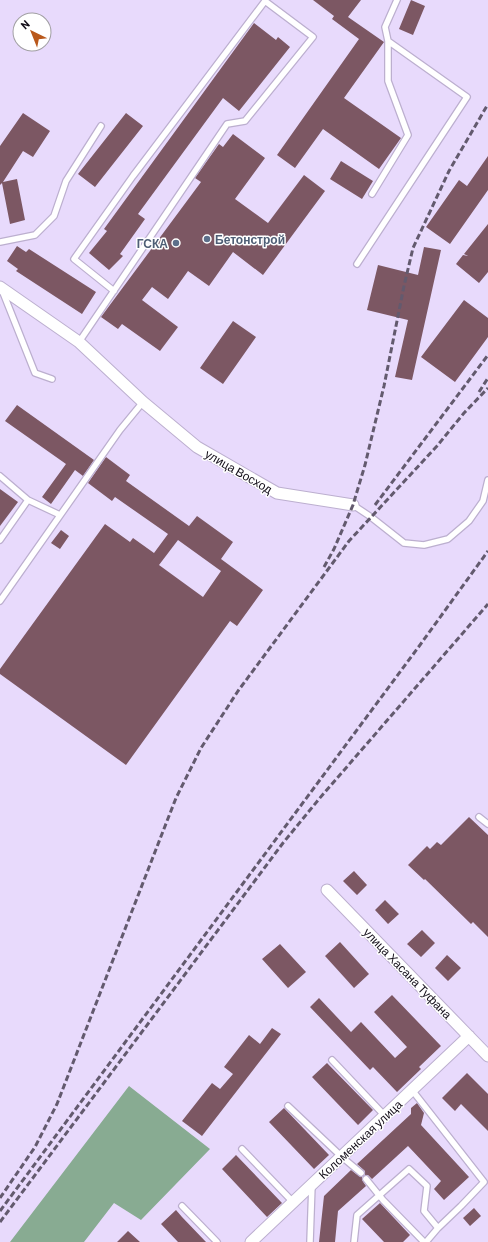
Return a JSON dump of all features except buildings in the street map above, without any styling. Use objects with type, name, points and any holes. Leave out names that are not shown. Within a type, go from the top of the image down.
[{"type":"street","name":"улица Восход","points":[[1,288],[79,342],[143,402],[197,447],[277,493],[353,505]]},
{"type":"street","name":"улица Хасана Туфана","points":[[327,890],[488,1056]]},
{"type":"street","name":"Коломенская улица","points":[[251,1242],[469,1036]]},
{"type":"lane","points":[[372,194],[408,135],[388,81],[388,42],[385,27],[397,0]]},
{"type":"lane","points":[[79,342],[114,291],[227,124],[245,121],[313,37],[265,1],[133,176],[74,259],[114,291]]},
{"type":"lane","points":[[357,264],[468,97],[388,42]]},
{"type":"lane","points":[[0,242],[35,235],[54,216],[66,182],[101,126]]},
{"type":"lane","points":[[1,288],[35,373],[52,379]]},
{"type":"lane","points":[[0,601],[120,430],[143,402]]},
{"type":"lane","points":[[0,476],[28,500],[60,515]]},
{"type":"lane","name":"улица Восход","points":[[353,505],[404,543],[424,545],[448,539],[468,521],[483,500],[488,480]]},
{"type":"lane","points":[[0,540],[28,500]]},
{"type":"lane","points":[[478,817],[488,824]]},
{"type":"lane","points":[[332,1060],[384,1116]]},
{"type":"lane","points":[[366,1179],[379,1195],[425,1242],[484,1182],[412,1090]]},
{"type":"lane","points":[[288,1106],[361,1173]]},
{"type":"lane","points":[[242,1149],[293,1202]]},
{"type":"lane","points":[[354,1242],[356,1215],[409,1169],[427,1186],[424,1211],[438,1228]]},
{"type":"lane","points":[[310,1242],[312,1184]]},
{"type":"lane","points":[[182,1206],[217,1242]]},
{"type":"green space","points":[[129,1086],[210,1149],[141,1220],[114,1203],[84,1242],[10,1242]]},
{"type":"railway","points":[[324,567],[334,549],[353,505],[365,465],[384,386],[413,248],[449,171],[488,104]]},
{"type":"railway","points":[[375,505],[488,355]]},
{"type":"railway","points":[[479,392],[488,378]]},
{"type":"railway","points":[[0,1198],[35,1147],[57,1104],[176,798],[201,748],[238,691],[349,541],[437,446],[464,413],[488,388]]},
{"type":"railway","points":[[0,1211],[420,645],[488,551]]},
{"type":"railway","points":[[0,1222],[283,843],[319,799],[488,604]]},
{"type":"place","name":"Бетонстрой","points":[[207,239]]},
{"type":"place","name":"ГСКА","points":[[176,243]]}]
